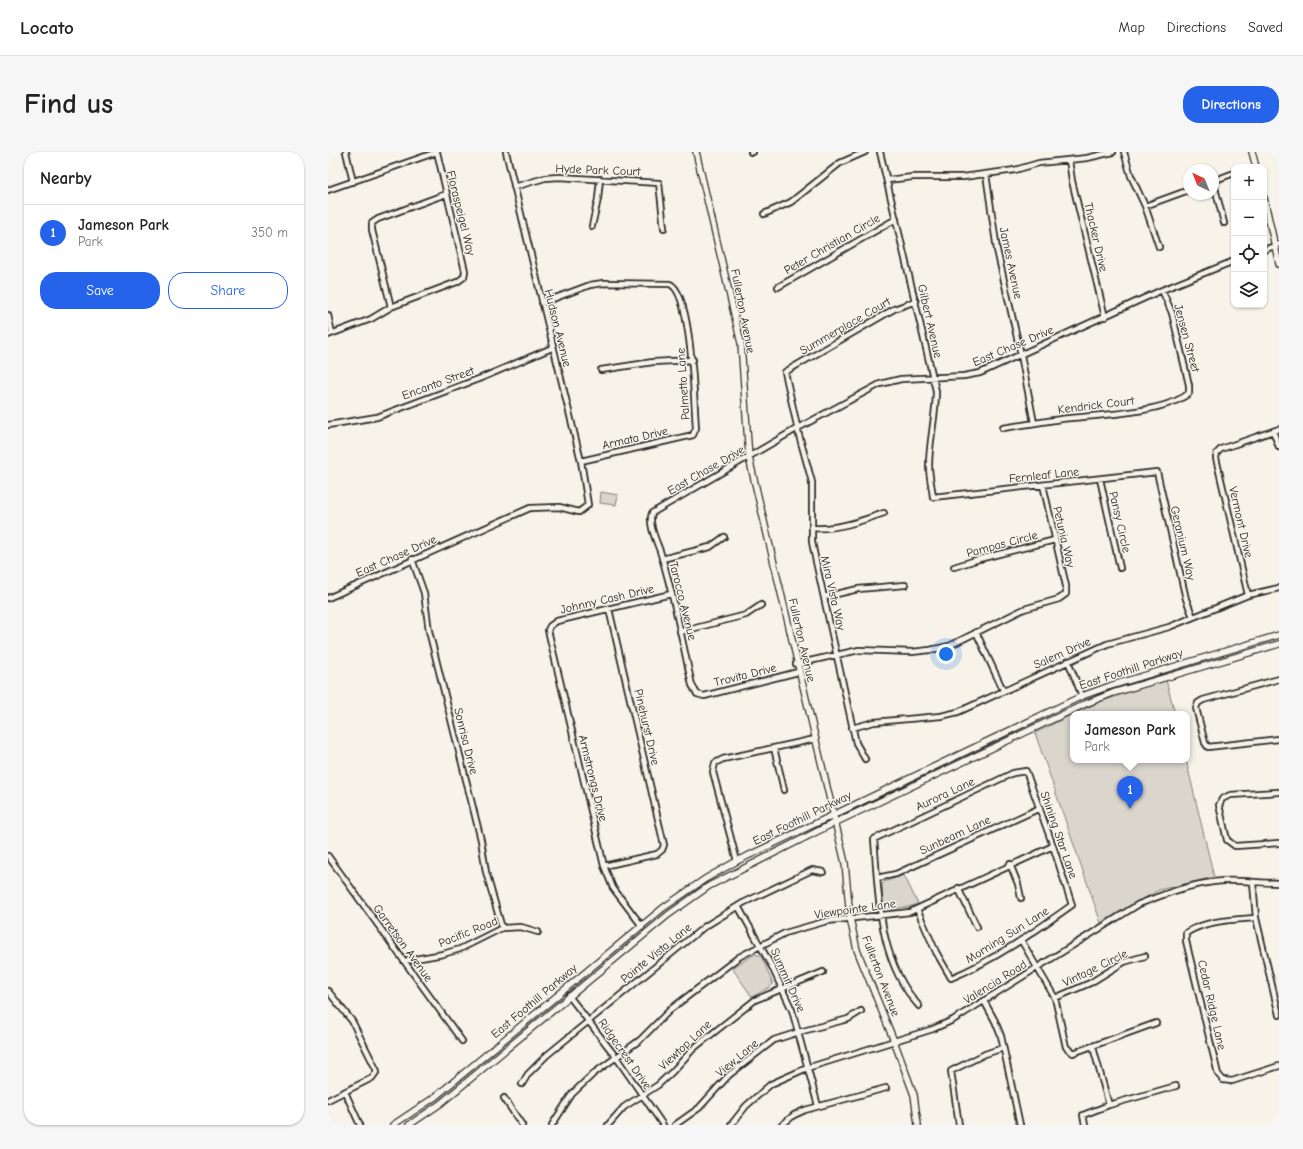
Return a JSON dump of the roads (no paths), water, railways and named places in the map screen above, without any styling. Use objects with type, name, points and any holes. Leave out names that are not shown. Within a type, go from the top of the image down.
[{"type":"main road","name":"Fullerton Avenue","points":[[696,152],[741,343],[749,458],[796,664],[836,822],[845,863],[850,918],[857,950],[914,1095],[918,1125]]},
{"type":"main road","points":[[1252,152],[1254,164]]},
{"type":"main road","points":[[1265,200],[1277,245],[1279,264]]},
{"type":"main road","name":"East Foothill Parkway","points":[[393,1125],[435,1097],[683,893],[737,861],[1082,696],[1110,686],[1279,635]]},
{"type":"main road","name":"East Foothill Parkway","points":[[1070,711],[1113,693],[1279,644]]},
{"type":"main road","name":"East Foothill Parkway","points":[[409,1125],[440,1104],[668,915],[709,886],[836,822],[1070,711]]},
{"type":"street","points":[[346,152],[353,182]]},
{"type":"street","points":[[328,190],[437,152]]},
{"type":"street","name":"Floraspeigel Way","points":[[391,307],[464,278],[465,271],[437,152]]},
{"type":"street","name":"Hudson Avenue","points":[[506,152],[552,348],[581,461],[589,502],[587,508]]},
{"type":"street","points":[[764,214],[791,202],[840,163],[865,152]]},
{"type":"street","name":"Gilbert Avenue","points":[[880,152],[936,391],[936,412],[930,443],[929,467],[933,497]]},
{"type":"street","points":[[887,180],[913,177],[963,177],[1015,170],[1048,162],[1069,160],[1113,152]]},
{"type":"street","points":[[1124,152],[1131,176],[1145,206],[1159,247]]},
{"type":"street","name":"Thacker Drive","points":[[1069,160],[1105,317]]},
{"type":"street","name":"James Avenue","points":[[986,174],[997,250],[1021,355],[1034,424]]},
{"type":"street","points":[[1219,178],[1231,174]]},
{"type":"street","name":"Hyde Park Court","points":[[514,187],[545,178],[600,179],[659,183],[664,228]]},
{"type":"street","points":[[592,226],[598,199],[600,179]]},
{"type":"street","points":[[1145,206],[1183,192]]},
{"type":"street","points":[[328,315],[330,334],[371,319],[391,307],[372,230],[372,223],[378,219],[446,194]]},
{"type":"street","points":[[1218,200],[1224,223]]},
{"type":"street","name":"Peter Christian Circle","points":[[778,287],[896,220]]},
{"type":"street","points":[[1267,249],[1277,245]]},
{"type":"street","name":"East Chase Drive","points":[[652,513],[749,458],[798,428],[886,382],[901,379],[964,376],[980,373],[1162,290],[1231,263]]},
{"type":"street","name":"Palmetto Lane","points":[[542,302],[590,285],[603,283],[670,284],[674,286],[680,297],[693,360],[696,428],[693,435]]},
{"type":"street","name":"Jensen Street","points":[[1162,290],[1172,312],[1189,385],[1189,393]]},
{"type":"street","name":"Summerplace Court","points":[[785,372],[894,309],[916,301]]},
{"type":"street","name":"Encanto Street","points":[[328,425],[377,417],[481,378],[552,348]]},
{"type":"street","points":[[601,370],[653,362],[693,360]]},
{"type":"street","name":"Mira Vista Way","points":[[785,372],[812,482],[812,542],[852,728],[856,743],[865,759]]},
{"type":"street","name":"Kendrick Court","points":[[1003,428],[1110,415],[1152,408],[1183,398],[1189,393]]},
{"type":"street","points":[[1279,429],[1274,431],[1279,447]]},
{"type":"street","name":"Vermont Drive","points":[[1248,595],[1216,458],[1217,453],[1221,449],[1274,431]]},
{"type":"street","name":"Armata Drive","points":[[581,461],[693,435]]},
{"type":"street","name":"Fernleaf Lane","points":[[933,497],[1157,472]]},
{"type":"street","name":"Geranium Way","points":[[1157,472],[1186,599],[1192,617]]},
{"type":"street","name":"Pansy Circle","points":[[1100,479],[1120,568]]},
{"type":"street","name":"Petunia Way","points":[[976,632],[1024,609],[1059,599],[1066,594],[1066,586],[1043,485]]},
{"type":"street","name":"East Chase Drive","points":[[328,598],[412,559],[530,508],[559,507],[579,512],[587,508]]},
{"type":"street","name":"Tarocco Avenue","points":[[652,513],[651,520],[671,594],[692,685],[697,694]]},
{"type":"street","points":[[812,528],[825,529],[845,526],[884,513]]},
{"type":"street","points":[[662,559],[710,547],[724,537]]},
{"type":"street","name":"Pampas Circle","points":[[954,567],[1055,540]]},
{"type":"street","name":"Sonrisa Drive","points":[[412,559],[424,593],[429,631],[481,840],[486,872],[502,928]]},
{"type":"street","points":[[824,597],[858,589],[905,585]]},
{"type":"street","name":"Salem Drive","points":[[852,728],[874,722],[942,716],[958,712],[1003,690],[1107,644],[1169,627],[1248,595],[1279,588]]},
{"type":"street","name":"Johnny Cash Drive","points":[[550,626],[557,621],[671,594]]},
{"type":"street","points":[[680,632],[746,615],[761,605]]},
{"type":"street","name":"Pinehurst Drive","points":[[604,866],[657,854],[662,850],[664,840],[609,609]]},
{"type":"street","name":"Armstrongs Drive","points":[[550,626],[548,636],[604,866],[613,888],[642,926]]},
{"type":"street","points":[[796,664],[858,650],[912,652],[930,650],[949,646],[976,632],[1003,690]]},
{"type":"street","points":[[1068,661],[1082,696]]},
{"type":"street","name":"Trovita Drive","points":[[697,694],[704,696],[798,672]]},
{"type":"street","points":[[1279,679],[1203,700],[1198,703],[1196,708],[1205,743],[1208,747],[1279,738]]},
{"type":"street","points":[[737,861],[713,768],[718,760],[815,739]]},
{"type":"street","points":[[774,748],[784,790]]},
{"type":"street","name":"Shining Star Lane","points":[[1026,771],[1040,808],[1072,905]]},
{"type":"street","name":"Aurora Lane","points":[[877,878],[874,839],[1013,773],[1026,771]]},
{"type":"street","points":[[1279,792],[1230,795],[1222,799],[1219,805],[1227,840],[1230,844],[1235,846],[1279,843]]},
{"type":"street","name":"Sunbeam Lane","points":[[877,878],[896,874],[1040,808]]},
{"type":"street","name":"Viewpointe Lane","points":[[552,1125],[572,1094],[593,1074],[640,1040],[671,1009],[708,979],[739,957],[785,933],[827,921],[910,912],[1010,864],[1053,846]]},
{"type":"street","name":"Garretson Avenue","points":[[328,856],[462,1041]]},
{"type":"street","points":[[1010,864],[1018,884],[1021,898]]},
{"type":"street","name":"Pointe Vista Lane","points":[[522,1084],[528,1074],[547,1055],[699,931],[738,906],[812,870],[823,872]]},
{"type":"street","points":[[877,878],[879,915],[885,940],[906,992],[919,1006]]},
{"type":"street","name":"Valencia Road","points":[[732,1125],[746,1106],[771,1084],[807,1068],[933,1029],[953,1020],[1139,904],[1170,891],[1194,885],[1224,881],[1279,883]]},
{"type":"street","points":[[1253,883],[1256,918],[1279,1015]]},
{"type":"street","points":[[958,888],[977,927]]},
{"type":"street","name":"Morning Sun Lane","points":[[918,909],[936,952],[951,978],[970,970],[1021,940],[1072,905]]},
{"type":"street","name":"Summit Drive","points":[[738,906],[761,945],[782,988],[799,1032],[807,1068],[818,1106]]},
{"type":"street","name":"Cedar Ridge Lane","points":[[1256,918],[1219,922],[1193,929],[1186,933],[1186,941],[1218,1074],[1223,1080],[1232,1081],[1279,1066]]},
{"type":"street","name":"Pacific Road","points":[[404,961],[448,952],[502,928],[520,927],[538,932]]},
{"type":"street","points":[[1021,940],[1055,998],[1066,1047],[1073,1053],[1156,1023]]},
{"type":"street","name":"Vintage Circle","points":[[1055,998],[1090,983],[1124,962],[1145,956]]},
{"type":"street","name":"Viewtop Lane","points":[[608,1125],[624,1107],[658,1085],[694,1048],[750,1004],[782,988],[823,972]]},
{"type":"street","points":[[328,991],[352,1022],[377,1071],[372,1078],[328,1100]]},
{"type":"street","name":"Ridgecrest Drive","points":[[570,996],[616,1057],[663,1125]]},
{"type":"street","points":[[984,1001],[996,1020],[1020,1125]]},
{"type":"street","name":"View Lane","points":[[675,1125],[699,1108],[729,1075],[774,1040],[848,1019],[862,1011]]},
{"type":"street","points":[[1093,1047],[1109,1104]]},
{"type":"street","points":[[959,1125],[951,1071],[956,1067],[985,1054],[1003,1048]]},
{"type":"street","points":[[1085,1125],[1083,1115],[1109,1104],[1176,1086]]},
{"type":"street","points":[[782,1125],[794,1115],[818,1106],[886,1088]]},
{"type":"street","points":[[345,1092],[360,1125]]},
{"type":"street","points":[[504,1098],[522,1125]]},
{"type":"place","name":"Jameson Park","points":[[1130,809]]}]
